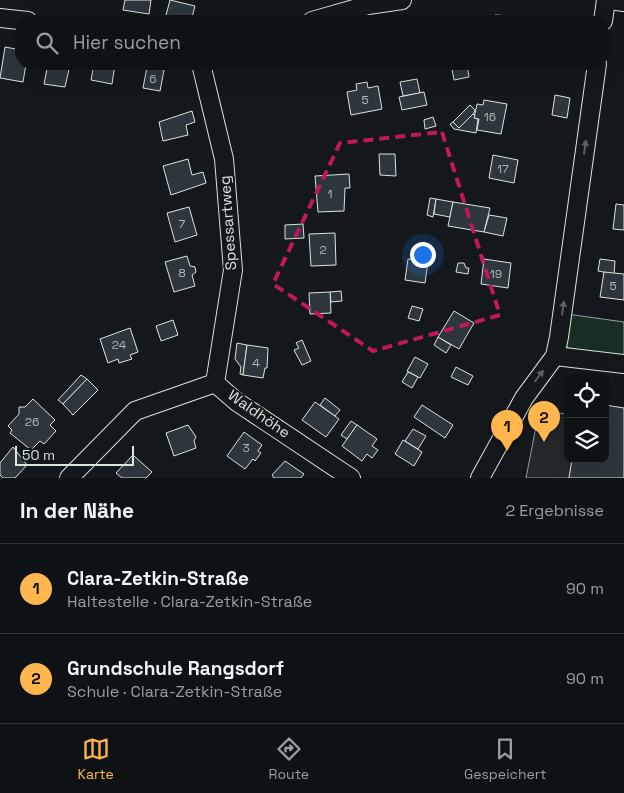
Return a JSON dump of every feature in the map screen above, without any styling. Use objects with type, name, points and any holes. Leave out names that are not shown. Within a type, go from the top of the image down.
[{"type":"street","points":[[333,15],[368,5],[402,0]]},
{"type":"street","points":[[604,15],[607,0],[624,2]]},
{"type":"street","points":[[0,18],[15,20]]},
{"type":"street","name":"Spessartweg","points":[[202,70],[224,159],[233,270],[215,383]]},
{"type":"street","points":[[480,478],[524,398],[555,356],[596,70]]},
{"type":"street","points":[[555,356],[624,364]]},
{"type":"street","name":"Waldhöhe","points":[[69,478],[135,412],[215,383],[237,402],[352,478]]},
{"type":"highlighted area","points":[[442,132],[500,315],[373,351],[273,284],[340,143]]},
{"type":"green space","points":[[567,314],[624,322],[624,356],[569,349],[566,345]]},
{"type":"shaded area","points":[[539,411],[564,414],[564,463],[572,463],[569,478],[526,478]]},
{"type":"building","points":[[125,0],[151,0],[149,14],[123,10]]},
{"type":"building","points":[[170,0],[195,6],[193,15],[166,15]]},
{"type":"building","points":[[5,47],[15,49],[15,70],[25,70],[23,82],[0,78]]},
{"type":"building","points":[[47,70],[69,70],[65,87],[44,84]]},
{"type":"building","points":[[93,70],[114,70],[112,84],[91,80]]},
{"type":"building","points":[[146,70],[164,70],[160,91],[143,88]]},
{"type":"building","points":[[452,70],[468,70],[469,77],[454,80]]},
{"type":"building","points":[[417,79],[420,93],[403,96],[400,82]]},
{"type":"building","points":[[367,82],[368,88],[378,86],[382,109],[351,115],[347,92],[357,90],[356,84]]},
{"type":"building","points":[[424,92],[427,105],[402,110],[399,97]]},
{"type":"building","points":[[555,95],[570,98],[567,118],[552,115]]},
{"type":"building","points":[[484,100],[507,104],[501,134],[477,130],[479,119],[474,118],[477,104],[483,105]]},
{"type":"building","points":[[470,105],[475,110],[474,113],[459,128],[453,122]]},
{"type":"building","points":[[192,111],[195,122],[186,125],[188,135],[163,141],[159,122]]},
{"type":"building","points":[[473,114],[475,115],[474,118],[478,119],[476,133],[454,129],[450,124],[453,122],[459,128]]},
{"type":"building","points":[[433,117],[436,126],[425,129],[424,120]]},
{"type":"building","points":[[379,154],[395,154],[396,176],[380,175]]},
{"type":"building","points":[[493,155],[518,160],[514,183],[489,178]]},
{"type":"building","points":[[188,159],[192,175],[203,172],[206,183],[171,195],[163,166]]},
{"type":"building","points":[[349,174],[350,188],[345,188],[344,211],[318,212],[315,176]]},
{"type":"building","points":[[430,198],[436,199],[433,217],[427,215]]},
{"type":"building","points":[[436,199],[453,202],[450,217],[434,214]]},
{"type":"building","points":[[453,202],[490,208],[484,232],[448,226]]},
{"type":"building","points":[[616,204],[624,205],[624,230],[613,229]]},
{"type":"building","points":[[189,207],[197,235],[175,242],[167,213]]},
{"type":"building","points":[[489,215],[507,218],[503,236],[484,232]]},
{"type":"building","points":[[303,224],[304,238],[285,239],[285,225]]},
{"type":"building","points":[[335,233],[336,265],[311,266],[309,234]]},
{"type":"building","points":[[187,256],[190,266],[195,267],[196,272],[192,275],[195,286],[174,292],[165,262]]},
{"type":"building","points":[[408,259],[428,262],[425,283],[405,280]]},
{"type":"building","points":[[484,259],[511,263],[508,288],[481,284]]},
{"type":"building","points":[[600,259],[615,261],[614,274],[598,271]]},
{"type":"building","points":[[458,263],[464,263],[466,268],[469,268],[468,274],[456,272]]},
{"type":"building","points":[[604,272],[624,274],[624,300],[600,297]]},
{"type":"building","points":[[341,291],[342,301],[331,302],[330,292]]},
{"type":"building","points":[[330,292],[331,313],[310,314],[309,293]]},
{"type":"building","points":[[412,306],[423,309],[419,321],[408,318]]},
{"type":"building","points":[[454,311],[474,323],[459,349],[438,337]]},
{"type":"building","points":[[173,320],[178,335],[161,341],[156,326]]},
{"type":"building","points":[[130,328],[138,352],[130,355],[132,359],[119,363],[118,359],[108,363],[100,339]]},
{"type":"building","points":[[438,337],[451,345],[446,353],[434,345]]},
{"type":"building","points":[[302,340],[311,361],[302,365],[294,350],[299,348],[296,343]]},
{"type":"building","points":[[237,343],[247,345],[243,375],[240,374],[241,367],[235,359]]},
{"type":"building","points":[[247,345],[268,348],[267,368],[265,368],[263,378],[243,375]]},
{"type":"building","points":[[415,357],[428,364],[420,378],[407,371]]},
{"type":"building","points":[[456,367],[473,376],[468,385],[451,377]]},
{"type":"building","points":[[408,372],[418,377],[412,388],[402,382]]},
{"type":"building","points":[[81,375],[87,379],[63,404],[58,400]]},
{"type":"building","points":[[87,379],[98,390],[73,415],[63,404]]},
{"type":"building","points":[[325,398],[340,410],[335,416],[320,405]]},
{"type":"building","points":[[33,399],[55,420],[50,425],[56,431],[44,444],[40,441],[31,450],[10,433],[12,430],[8,426],[19,414],[19,407],[25,407]]},
{"type":"building","points":[[315,402],[339,419],[326,437],[302,420]]},
{"type":"building","points":[[422,405],[453,425],[445,438],[414,417]]},
{"type":"building","points":[[609,406],[624,408],[624,478],[569,478],[571,463],[609,463]]},
{"type":"building","points":[[351,421],[357,425],[347,439],[341,435]]},
{"type":"building","points":[[188,425],[196,437],[194,441],[196,448],[174,456],[166,433]]},
{"type":"building","points":[[357,425],[377,439],[372,446],[378,450],[372,458],[367,454],[362,461],[342,446]]},
{"type":"building","points":[[413,429],[426,436],[418,449],[405,441]]},
{"type":"building","points":[[244,432],[262,445],[258,451],[261,453],[245,469],[227,456]]},
{"type":"building","points":[[403,440],[422,452],[414,466],[395,454]]},
{"type":"building","points":[[13,447],[27,465],[15,478],[3,478],[0,475],[0,463]]},
{"type":"building","points":[[133,455],[152,472],[146,478],[122,478],[116,473]]},
{"type":"building","points":[[285,461],[304,474],[301,478],[274,478],[272,475]]},
{"type":"place","name":"Grundschule Rangsdorf","points":[[544,442]]},
{"type":"place","name":"Clara-Zetkin-Straße","points":[[507,451]]}]
